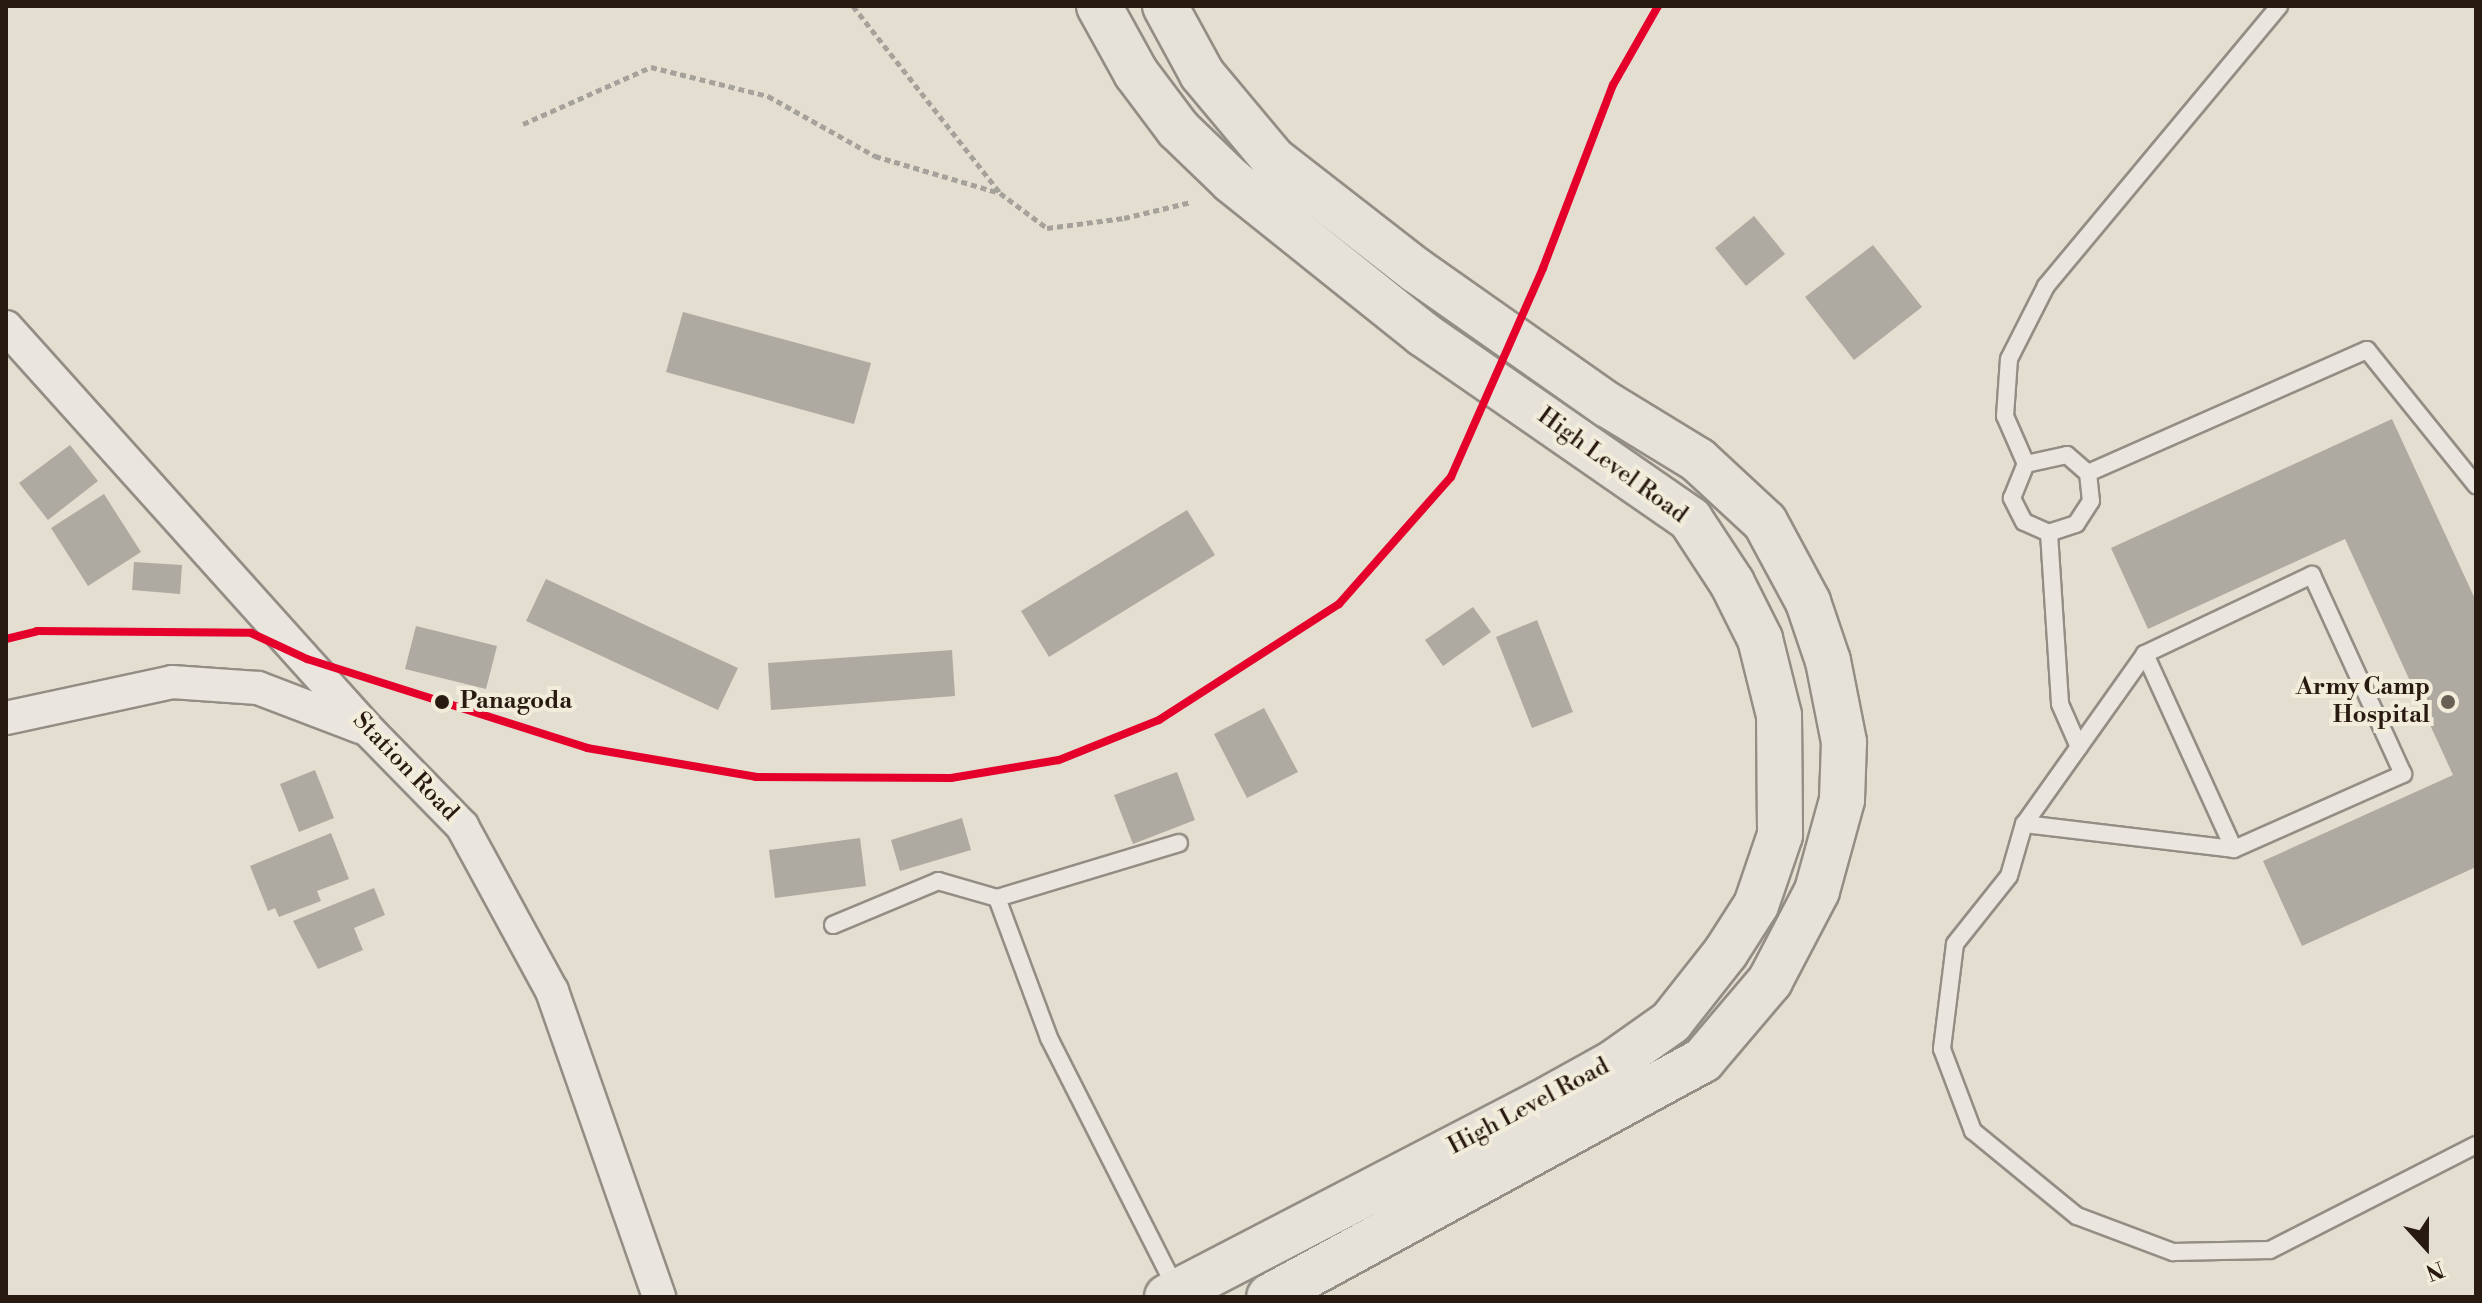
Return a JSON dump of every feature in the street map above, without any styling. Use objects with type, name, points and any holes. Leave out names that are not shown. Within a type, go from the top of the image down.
[{"type":"highway","name":"High Level Road","points":[[1099,6],[1136,73],[1178,129],[1232,181],[1423,334],[1690,519],[1732,583],[1760,639],[1779,715],[1780,835],[1756,905],[1726,952],[1671,1022],[1613,1063],[1172,1294]]},
{"type":"highway","name":"High Level Road","points":[[1165,6],[1202,74],[1273,159],[1417,271],[1608,405],[1698,460],[1765,522],[1808,602],[1828,661],[1844,742],[1842,800],[1817,891],[1770,981],[1703,1060],[1269,1297]]},
{"type":"street","name":"Station Road","points":[[6,327],[370,732],[462,826],[552,991],[659,1297]]},
{"type":"street","points":[[6,718],[172,682],[258,688],[370,732]]},
{"type":"lane","points":[[2026,464],[2067,455],[2088,473],[2091,501],[2076,524],[2049,533],[2024,522],[2012,498],[2026,464],[2005,416],[2009,359],[2046,286],[2279,6]]},
{"type":"lane","points":[[2088,473],[2367,350],[2476,485]]},
{"type":"lane","points":[[2049,533],[2060,704],[2079,747]]},
{"type":"lane","points":[[2024,824],[2234,849],[2403,774],[2312,575],[2145,654],[2024,824],[2009,876],[1955,944],[1942,1049],[1973,1131],[2077,1216],[2173,1252],[2270,1250],[2476,1145]]},
{"type":"lane","points":[[2145,654],[2234,849]]},
{"type":"lane","points":[[833,925],[938,881],[997,898],[1179,843]]},
{"type":"lane","points":[[997,898],[1049,1038],[1172,1294]]},
{"type":"path","points":[[853,6],[1000,193],[1047,228],[1124,218],[1189,203],[1232,181]]},
{"type":"path","points":[[523,124],[651,67],[768,96],[875,156],[1000,193]]},
{"type":"building","points":[[1754,216],[1785,254],[1746,286],[1715,248]]},
{"type":"building","points":[[1873,245],[1922,307],[1854,360],[1805,297]]},
{"type":"building","points":[[683,312],[871,363],[854,424],[666,372]]},
{"type":"building","name":"Army Camp Hospital","points":[[2392,419],[2476,601],[2476,867],[2302,946],[2263,861],[2453,775],[2345,539],[2148,629],[2111,548]]},
{"type":"building","points":[[70,445],[98,481],[48,520],[19,483]]},
{"type":"building","points":[[104,494],[141,552],[88,586],[51,528]]},
{"type":"building","points":[[1187,510],[1215,555],[1049,657],[1021,611]]},
{"type":"building","points":[[134,562],[182,565],[180,594],[132,590]]},
{"type":"building","points":[[546,579],[738,668],[718,710],[526,621]]},
{"type":"building","points":[[1473,607],[1491,632],[1443,666],[1425,640]]},
{"type":"building","points":[[1537,620],[1573,712],[1532,728],[1496,637]]},
{"type":"building","name":"Panagoda","points":[[416,626],[497,646],[486,689],[405,669]]},
{"type":"building","points":[[952,650],[955,696],[771,710],[768,663]]},
{"type":"building","points":[[1264,708],[1298,772],[1247,798],[1214,734]]},
{"type":"building","points":[[315,770],[334,818],[299,832],[280,784]]},
{"type":"building","points":[[1177,772],[1195,820],[1133,844],[1114,795]]},
{"type":"building","points":[[962,818],[971,850],[900,871],[891,840]]},
{"type":"building","points":[[331,833],[349,879],[317,891],[321,901],[279,917],[275,908],[268,911],[250,866]]},
{"type":"building","points":[[860,838],[866,886],[775,898],[769,850]]},
{"type":"building","points":[[374,888],[385,915],[354,928],[363,950],[318,969],[293,921]]},
{"type":"transit line","points":[[6,639],[37,631],[251,633],[307,659],[587,748],[756,777],[951,778],[1059,760],[1159,720],[1339,604],[1451,477],[1543,268],[1613,85],[1658,6]]},
{"type":"place","name":"Panagoda","points":[[442,702]]},
{"type":"place","name":"Army Camp Hospital","points":[[2448,702]]}]
